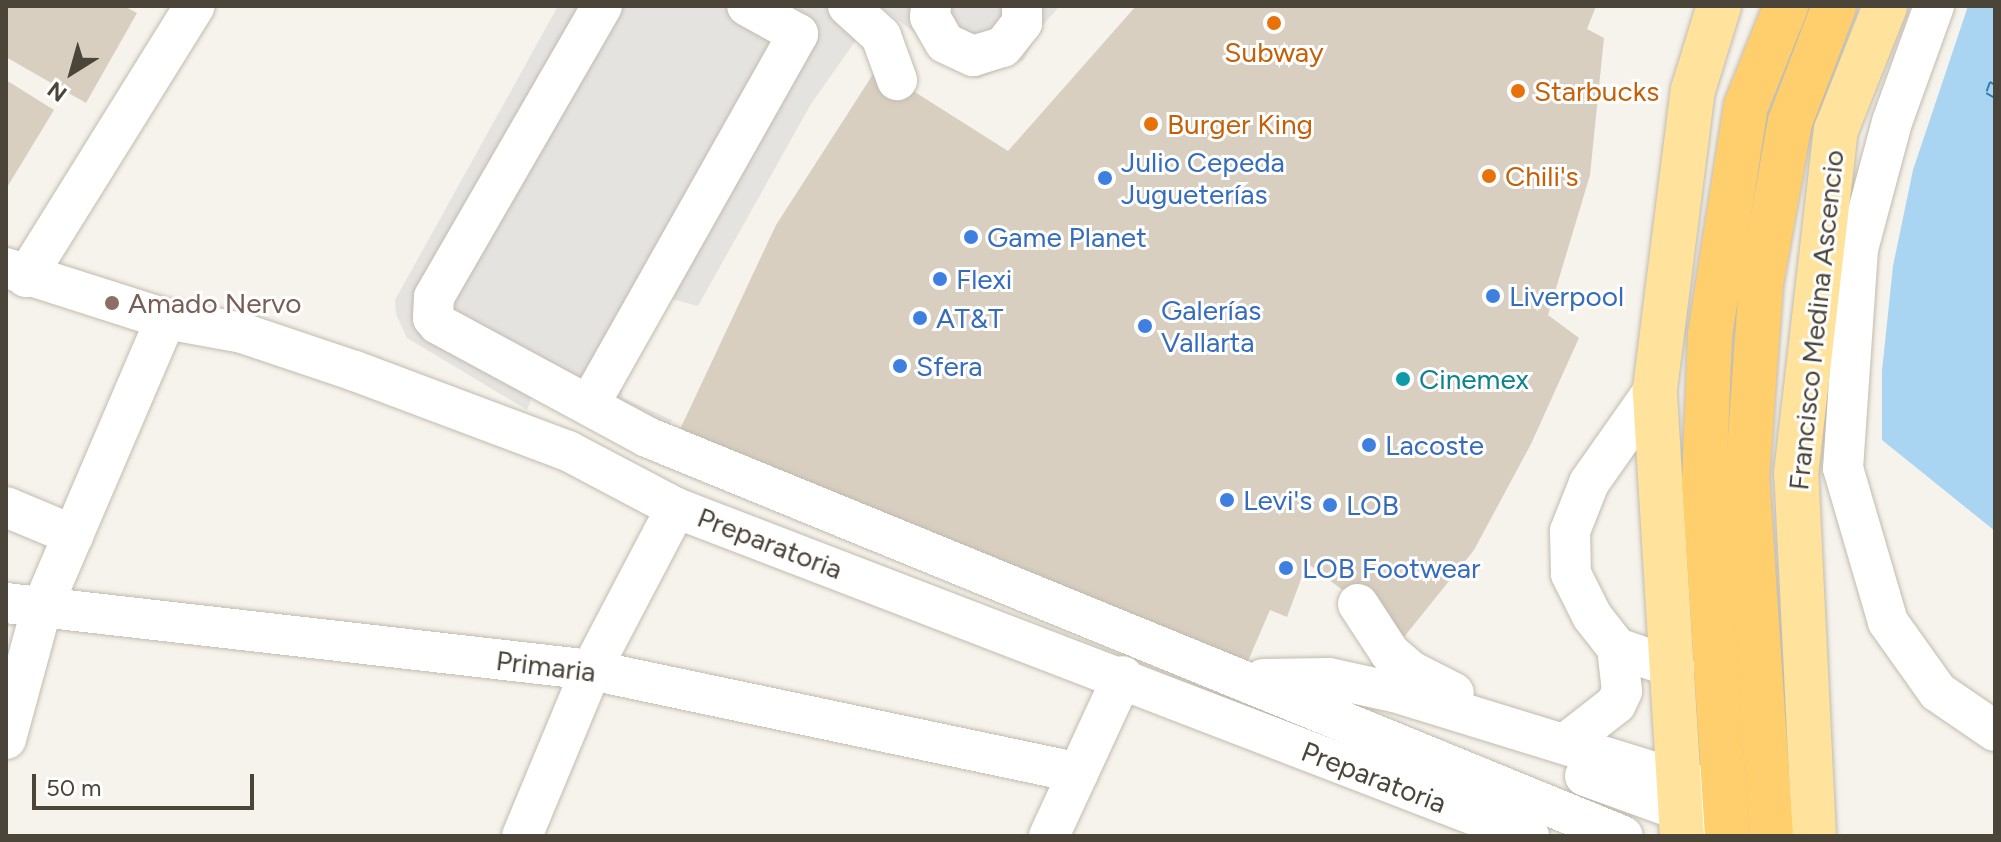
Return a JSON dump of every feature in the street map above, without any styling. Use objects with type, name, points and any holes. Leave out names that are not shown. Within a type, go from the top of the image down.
[{"type":"highway","points":[[1751,826],[1704,485],[1710,335],[1746,106],[1786,6]]},
{"type":"highway","name":"Francisco Medina Ascencio","points":[[1751,826],[1747,479],[1761,284],[1790,122],[1834,6]]},
{"type":"main road","points":[[1681,813],[1675,668],[1655,389],[1693,90],[1719,6]]},
{"type":"main road","name":"Francisco Medina Ascencio","points":[[1814,836],[1796,474],[1836,130],[1885,6]]},
{"type":"street","points":[[16,273],[195,6]]},
{"type":"street","points":[[602,6],[432,308],[438,324],[647,437],[1235,680],[1315,706],[1623,836]]},
{"type":"street","points":[[589,405],[798,34],[747,6]]},
{"type":"street","points":[[848,6],[881,36],[897,80]]},
{"type":"street","points":[[920,10],[945,43],[973,56],[1003,47],[1022,23],[1022,6]]},
{"type":"street","points":[[1934,6],[1892,122],[1858,249],[1843,468],[1888,622],[1938,692],[1995,731]]},
{"type":"street","name":"Preparatoria","points":[[16,273],[166,319],[242,333],[355,371],[568,451],[676,508],[1123,676],[1529,836]]},
{"type":"street","points":[[6,739],[24,606],[73,535],[166,319]]},
{"type":"street","points":[[1235,680],[1329,678],[1551,739],[1616,704],[1622,691],[1617,648],[1592,616],[1571,574],[1570,531],[1589,483],[1655,389]]},
{"type":"street","points":[[6,507],[73,535]]},
{"type":"street","points":[[522,836],[591,670],[676,508]]},
{"type":"street","points":[[1358,604],[1390,653],[1411,671],[1551,739],[1681,813]]},
{"type":"street","name":"Primaria","points":[[24,606],[591,670],[1078,773]]},
{"type":"street","points":[[1617,648],[1675,668]]},
{"type":"street","points":[[1049,836],[1123,676]]},
{"type":"street","points":[[1315,706],[1399,716],[1681,813],[1751,826]]},
{"type":"shaded area","points":[[558,6],[832,6],[861,33],[811,104],[698,306],[665,297],[620,382],[623,398],[672,420],[657,457],[535,390],[527,410],[407,338],[396,314],[395,300]]},
{"type":"shaded area","points":[[879,6],[1060,6],[1040,28],[1024,60],[977,79]]},
{"type":"water","points":[[1968,6],[1995,6],[1995,531],[1882,440],[1882,371],[1893,266],[1913,170]]},
{"type":"building","points":[[6,6],[124,6],[137,13],[86,103],[6,57]]},
{"type":"building","name":"Galerías Vallarta","points":[[1136,6],[1596,6],[1587,29],[1604,38],[1590,175],[1548,315],[1579,338],[1531,444],[1474,550],[1404,637],[1307,563],[1287,617],[1270,610],[1248,661],[675,440],[776,225],[877,68],[1008,151]]},
{"type":"building","points":[[6,80],[54,110],[6,189]]},
{"type":"ferry route","points":[[1995,85],[1990,82],[1986,93],[1995,98]]},
{"type":"place","name":"Subway","points":[[1274,23]]},
{"type":"place","name":"Starbucks","points":[[1518,91]]},
{"type":"place","name":"Burger King","points":[[1151,124]]},
{"type":"place","name":"Chili's","points":[[1489,176]]},
{"type":"place","name":"Julio Cepeda Jugueterías","points":[[1105,178]]},
{"type":"place","name":"Game Planet","points":[[971,237]]},
{"type":"place","name":"Flexi","points":[[940,279]]},
{"type":"place","name":"Liverpool","points":[[1493,296]]},
{"type":"place","name":"Amado Nervo","points":[[112,303]]},
{"type":"place","name":"AT&T","points":[[920,318]]},
{"type":"place","name":"Galerías Vallarta","points":[[1145,326]]},
{"type":"place","name":"Sfera","points":[[900,366]]},
{"type":"place","name":"Cinemex","points":[[1403,379]]},
{"type":"place","name":"Lacoste","points":[[1369,445]]},
{"type":"place","name":"Levi's","points":[[1227,500]]},
{"type":"place","name":"LOB","points":[[1330,505]]},
{"type":"place","name":"LOB Footwear","points":[[1286,568]]}]
